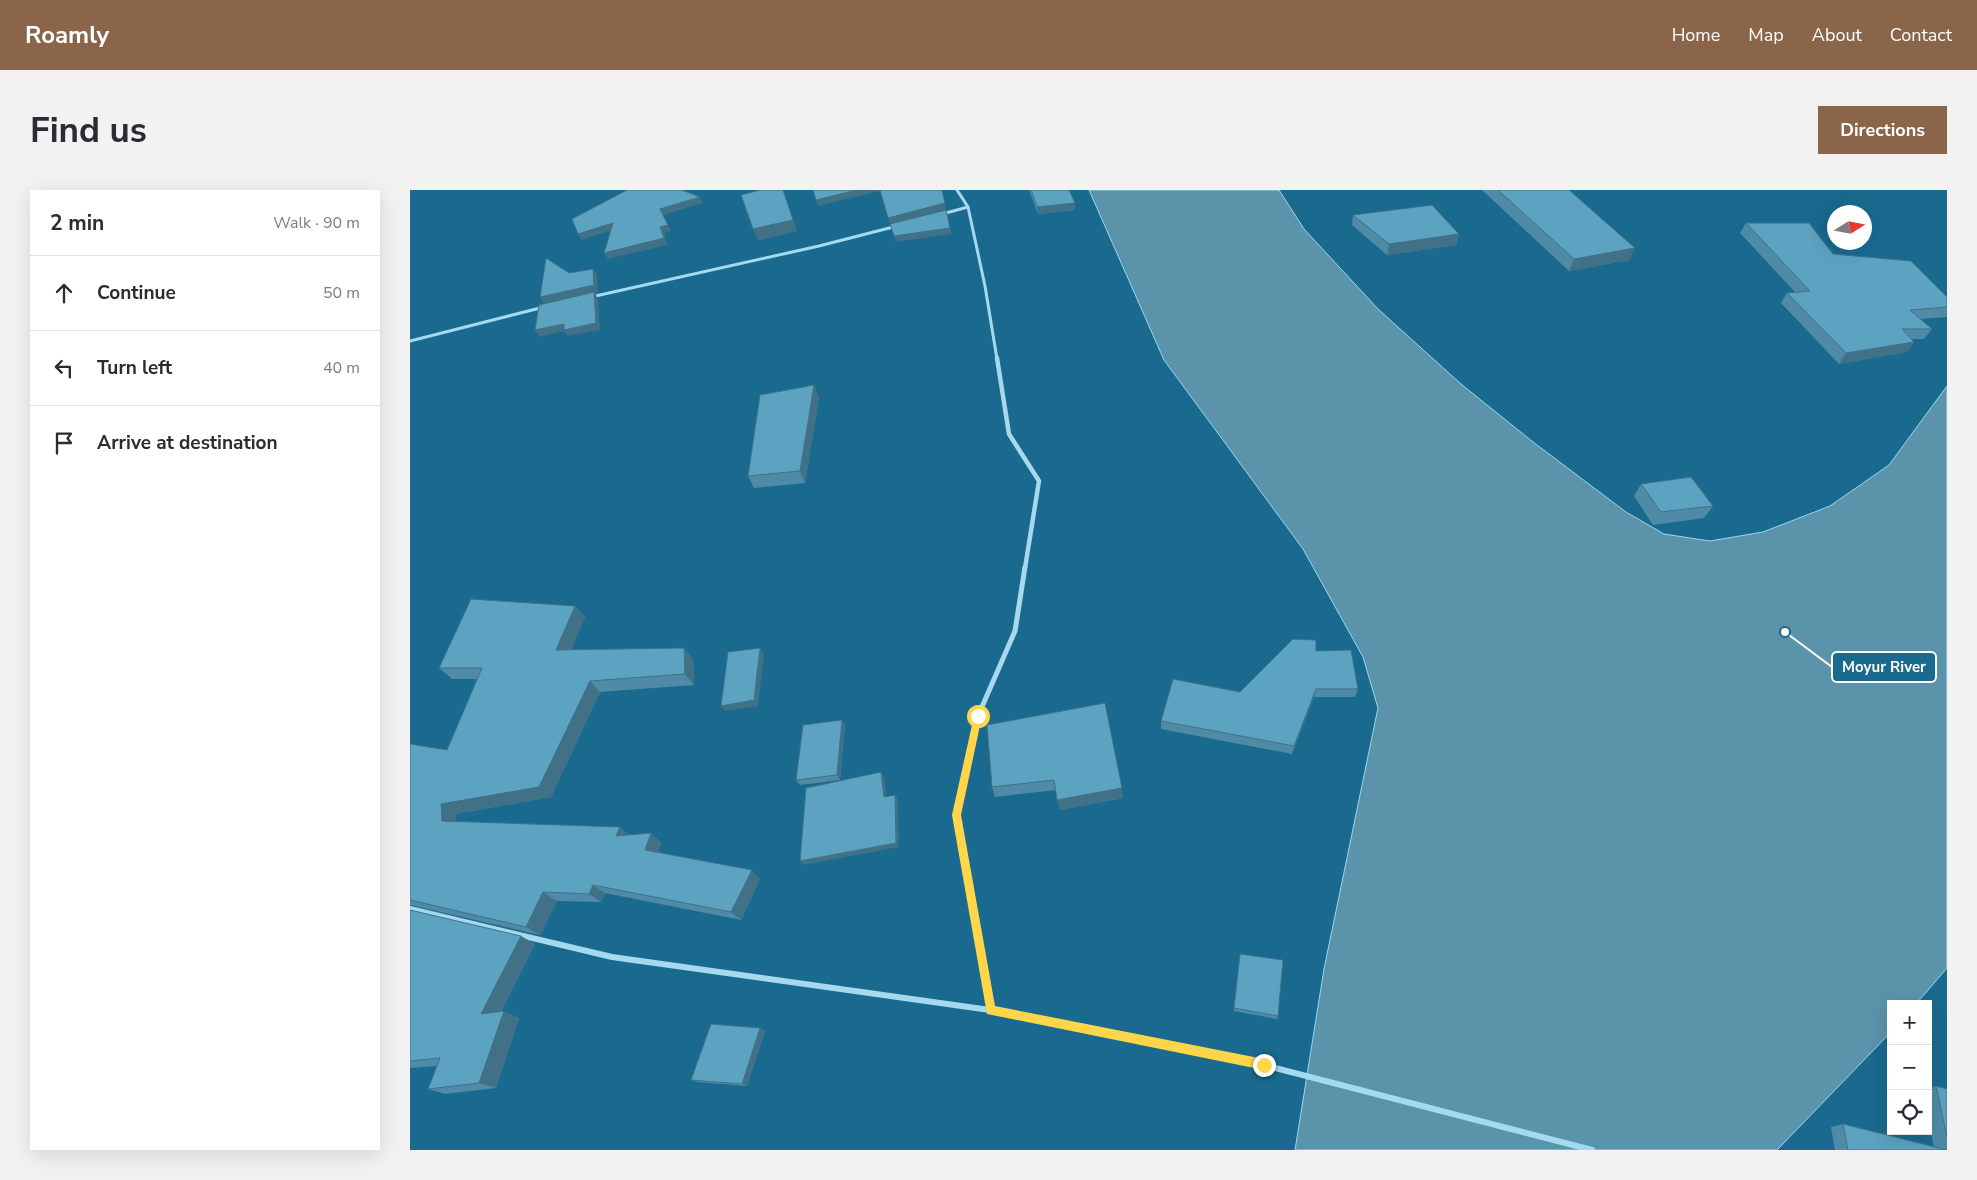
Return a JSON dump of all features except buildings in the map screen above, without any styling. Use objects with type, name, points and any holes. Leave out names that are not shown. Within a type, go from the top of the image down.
[{"type":"street","points":[[957,190],[968,207],[985,286],[1009,434],[1039,481],[1015,631],[978,716],[956,815],[990,1010]]},
{"type":"street","points":[[940,214],[968,207]]},
{"type":"street","points":[[587,298],[818,246],[902,224]]},
{"type":"street","points":[[410,340],[548,306]]},
{"type":"street","points":[[410,909],[612,957],[990,1010],[1264,1065],[1592,1150]]},
{"type":"water","points":[[1089,190],[1279,190],[1304,229],[1378,309],[1461,384],[1533,442],[1626,512],[1664,534],[1710,541],[1763,532],[1830,506],[1889,465],[1947,386],[1947,968],[1919,1000],[1887,1000],[1887,1036],[1777,1150],[1295,1150],[1324,969],[1378,708],[1363,657],[1303,549],[1164,360]]},
{"type":"place","name":"Moyur River","points":[[1785,632]]},
{"type":"route","points":[[978,716],[956,815],[990,1010],[1264,1065]]}]
